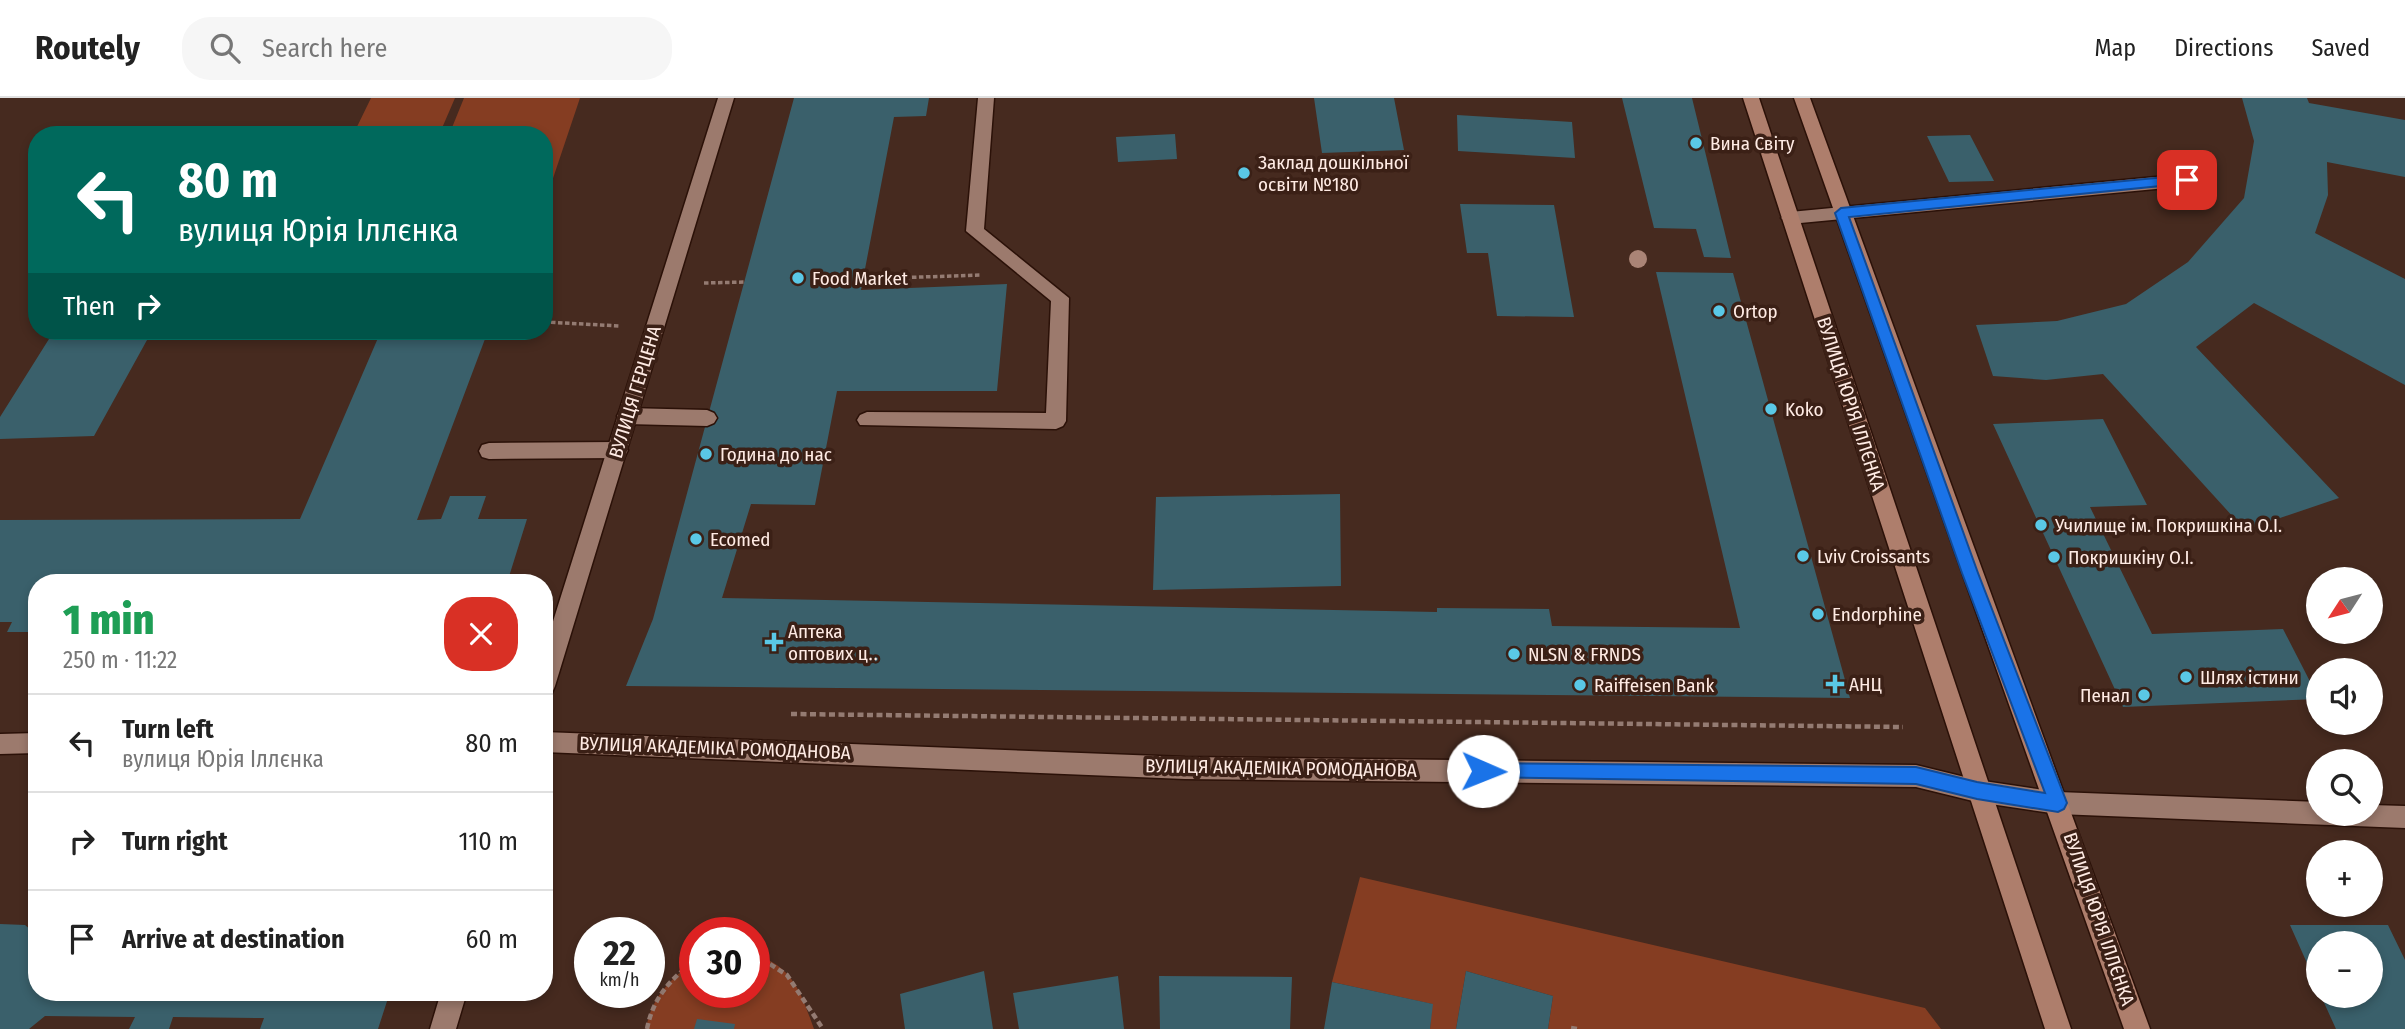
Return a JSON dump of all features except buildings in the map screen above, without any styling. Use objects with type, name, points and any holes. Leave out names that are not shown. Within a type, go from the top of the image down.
[{"type":"main road","name":"ВУЛИЦЯ ЮРІЯ ІЛЛЄНКА","points":[[1751,98],[1977,791],[2058,1029]]},
{"type":"main road","name":"ВУЛИЦЯ ЮРІЯ ІЛЛЄНКА","points":[[1802,98],[1970,573],[2058,803],[2137,1029]]},
{"type":"street","name":"ВУЛИЦЯ ГЕРЦЕНА","points":[[553,657],[726,98]]},
{"type":"street","points":[[867,420],[1056,421],[1060,298],[975,231],[986,98]]},
{"type":"street","points":[[1790,218],[2187,180]]},
{"type":"street","points":[[627,416],[707,418]]},
{"type":"street","points":[[489,451],[618,450]]},
{"type":"street","name":"ВУЛИЦЯ АКАДЕМІКА РОМОДАНОВА","points":[[553,742],[1185,768],[1916,776],[1977,791],[2058,803],[2402,822]]},
{"type":"street","points":[[0,744],[28,743]]},
{"type":"street","points":[[443,1029],[451,1001]]},
{"type":"path","points":[[863,279],[1030,274]]},
{"type":"path","points":[[729,283],[745,282]]},
{"type":"path","points":[[553,322],[619,326]]},
{"type":"path","points":[[788,714],[1903,727]]},
{"type":"path","points":[[770,959],[799,987],[824,1029]]},
{"type":"path","points":[[647,1029],[649,1012],[668,981],[679,973]]},
{"type":"shaded area","points":[[371,98],[455,98],[443,126],[357,126]]},
{"type":"shaded area","points":[[464,98],[580,98],[553,178],[553,126],[453,126]]},
{"type":"shaded area","points":[[1360,877],[1925,1008],[1941,1029],[1548,1029],[1553,996],[1466,971],[1456,1029],[1430,1029],[1432,1004],[1332,982]]},
{"type":"shaded area","points":[[770,960],[794,983],[814,1029],[646,1029],[652,1008],[665,1008],[665,988],[678,975],[679,1008],[770,1008]]},
{"type":"place","name":"Вина Світу","points":[[1696,143]]},
{"type":"place","name":"Заклад дошкільної освіти №180","points":[[1244,173]]},
{"type":"place","name":"Food Market","points":[[798,278]]},
{"type":"place","name":"Ortop","points":[[1719,311]]},
{"type":"place","name":"Koko","points":[[1771,409]]},
{"type":"place","name":"Година до нас","points":[[706,454]]},
{"type":"place","name":"Училище ім. Покришкіна О.І.","points":[[2041,525]]},
{"type":"place","name":"Ecomed","points":[[696,539]]},
{"type":"place","name":"Lviv Croissants","points":[[1803,556]]},
{"type":"place","name":"Покришкіну О.І.","points":[[2054,557]]},
{"type":"place","name":"Endorphine","points":[[1818,614]]},
{"type":"place","name":"Аптека оптових ц‥","points":[[774,642]]},
{"type":"place","name":"NLSN & FRNDS","points":[[1514,654]]},
{"type":"place","name":"Шлях істини","points":[[2186,677]]},
{"type":"place","name":"АНЦ","points":[[1835,684]]},
{"type":"place","name":"Raiffeisen Bank","points":[[1580,685]]},
{"type":"place","name":"Пенал","points":[[2144,695]]},
{"type":"route","points":[[1483,771],[1916,776],[1977,791],[2058,803],[1970,573],[1841,213],[2187,180]]}]
